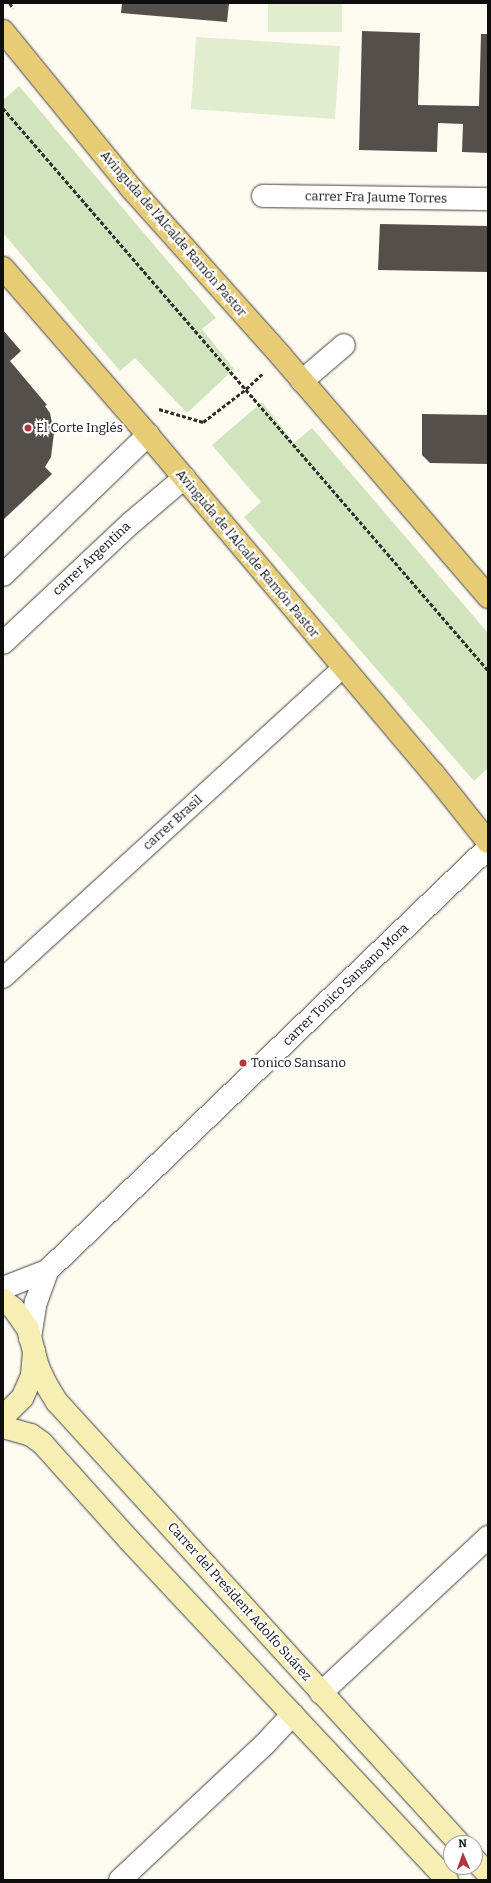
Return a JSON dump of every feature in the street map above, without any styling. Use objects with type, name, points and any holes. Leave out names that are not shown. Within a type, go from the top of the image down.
[{"type":"main road","name":"Avinguda de l'Alcalde Ramón Pastor","points":[[3,31],[131,188],[281,356],[488,597]]},
{"type":"main road","name":"Avinguda de l'Alcalde Ramón Pastor","points":[[3,268],[148,435],[433,773],[488,842]]},
{"type":"main road","name":"Carrer del President Adolfo Suárez","points":[[3,1300],[14,1309],[28,1329],[38,1366],[46,1384],[57,1402],[452,1835]]},
{"type":"main road","points":[[3,1417],[22,1398],[32,1376],[32,1345]]},
{"type":"main road","points":[[3,1427],[31,1435],[42,1443],[130,1541],[447,1880]]},
{"type":"street","name":"carrer Fra Jaume Torres","points":[[263,196],[488,200]]},
{"type":"street","points":[[302,381],[344,345]]},
{"type":"street","points":[[3,575],[148,435]]},
{"type":"street","name":"carrer Argentina","points":[[3,643],[131,524],[184,478]]},
{"type":"street","name":"carrer Brasil","points":[[3,978],[343,668]]},
{"type":"street","name":"carrer Tonico Sansano Mora","points":[[3,1288],[48,1271],[488,848]]},
{"type":"street","name":"carrer Tonico Sansano Mora","points":[[32,1345],[36,1302],[48,1271]]},
{"type":"street","points":[[321,1693],[488,1537]]},
{"type":"street","points":[[120,1880],[264,1746],[292,1714]]},
{"type":"path","points":[[3,108],[488,670]]},
{"type":"path","points":[[153,407],[203,422],[246,389],[281,356]]},
{"type":"green space","points":[[268,3],[342,3],[342,32],[268,32]]},
{"type":"green space","points":[[196,37],[340,46],[335,119],[191,109]]},
{"type":"green space","points":[[19,86],[216,318],[202,329],[234,369],[187,413],[135,358],[120,371],[3,233],[3,100]]},
{"type":"green space","points":[[262,402],[294,443],[312,428],[488,633],[488,768],[474,781],[244,517],[261,502],[212,445]]},
{"type":"building","points":[[122,3],[229,3],[227,22],[121,13]]},
{"type":"building","points":[[362,31],[420,33],[418,105],[479,106],[481,34],[488,34],[488,153],[462,152],[463,124],[438,123],[437,152],[359,150]]},
{"type":"building","points":[[380,224],[488,226],[488,272],[378,270]]},
{"type":"building","name":"El Corte Inglés","points":[[3,330],[21,351],[10,361],[47,405],[45,406],[50,413],[54,433],[51,457],[45,467],[52,474],[3,520]]},
{"type":"building","points":[[422,414],[488,415],[488,464],[430,463],[422,455]]},
{"type":"place","name":"El Corte Inglés","points":[[28,428]]},
{"type":"place","name":"Tonico Sansano","points":[[243,1063]]}]
